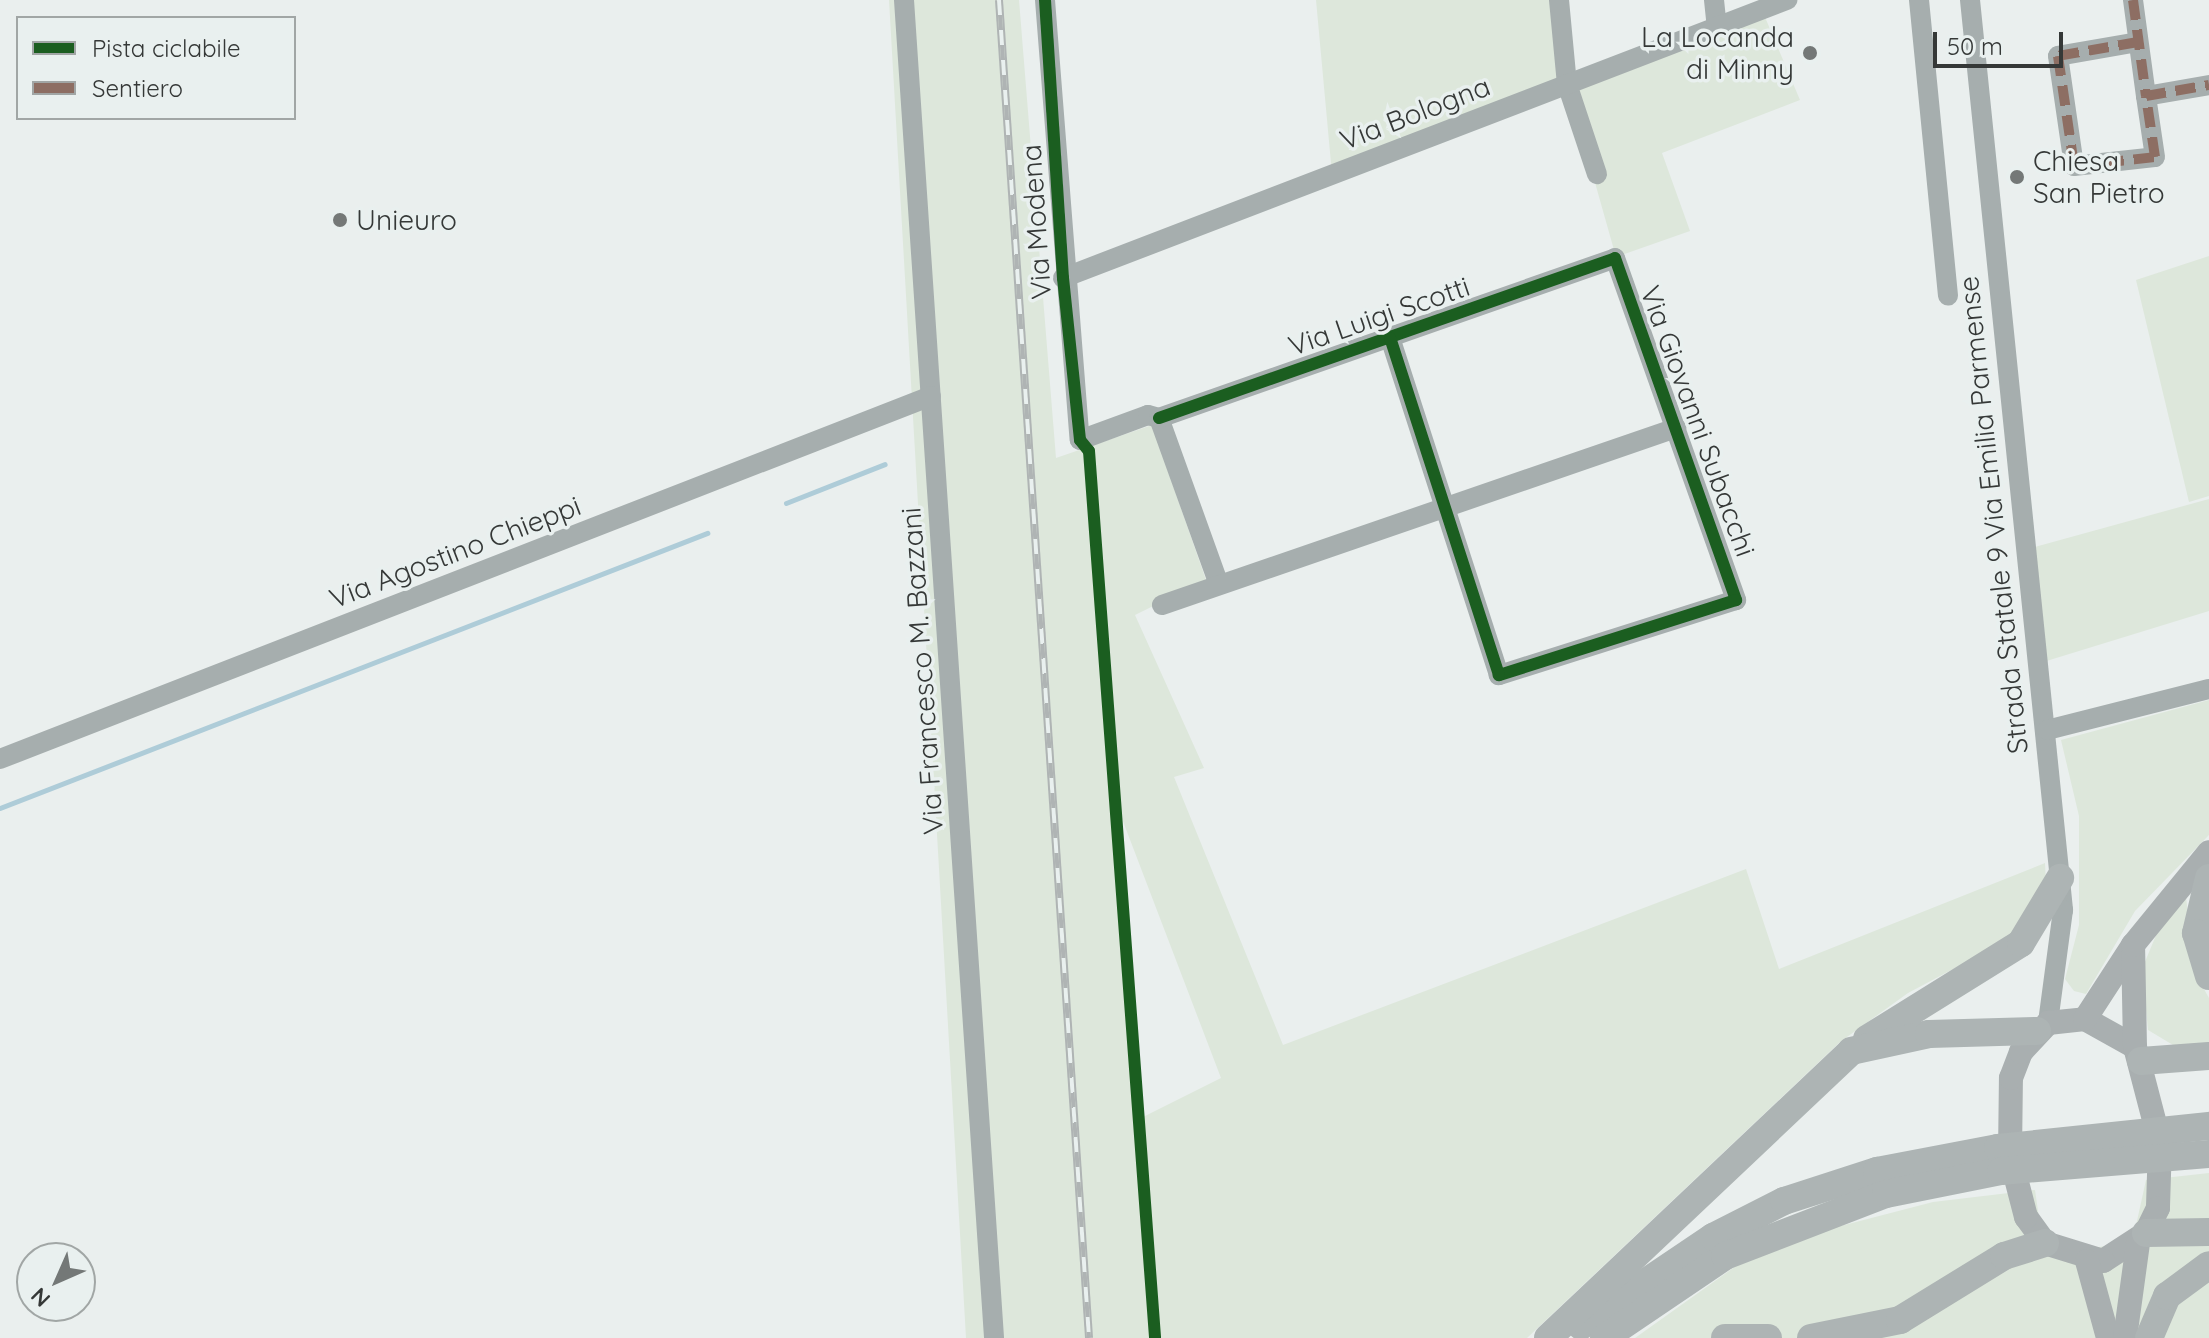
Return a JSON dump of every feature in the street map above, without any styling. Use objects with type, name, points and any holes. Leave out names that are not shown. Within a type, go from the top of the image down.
[{"type":"highway","points":[[1548,1338],[1851,1051],[2021,943],[2060,878]]},
{"type":"highway","points":[[2209,878],[2196,933],[2209,976]]},
{"type":"highway","points":[[1851,1051],[1929,1034],[2043,1027]]},
{"type":"highway","points":[[2138,1054],[2209,1056]]},
{"type":"highway","points":[[1604,1338],[1719,1247],[1784,1201],[1877,1171],[1998,1148],[2209,1126]]},
{"type":"highway","points":[[1565,1338],[1642,1278],[1719,1247],[1886,1194],[2001,1171],[2209,1154]]},
{"type":"highway","points":[[2142,1238],[2209,1232]]},
{"type":"highway","points":[[1811,1338],[1900,1320],[2004,1256],[2045,1243]]},
{"type":"highway","points":[[2149,1338],[2167,1296],[2209,1265]]},
{"type":"highway","points":[[1725,1338],[1768,1338]]},
{"type":"main road","points":[[2085,1019],[2133,945],[2209,852]]},
{"type":"main road","points":[[2125,1338],[2142,1238],[2158,1208],[2160,1143],[2138,1054],[2133,945]]},
{"type":"main road","points":[[2043,1027],[2085,1019],[2138,1054]]},
{"type":"main road","name":"Strada Statale 9 Via Emilia Parmense","points":[[2043,1027],[2011,1078],[2010,1155],[2026,1217],[2045,1243]]},
{"type":"main road","points":[[2045,1243],[2087,1261],[2122,1255],[2142,1238]]},
{"type":"main road","points":[[2087,1261],[2108,1338]]},
{"type":"street","name":"Via Francesco M. Bazzani","points":[[904,0],[994,1338]]},
{"type":"street","name":"Via Modena","points":[[1045,0],[1063,278],[1080,440],[1148,415],[1159,418]]},
{"type":"street","points":[[1559,0],[1567,84],[1597,174]]},
{"type":"street","points":[[1714,0],[1717,27]]},
{"type":"street","name":"Via Bologna","points":[[1063,278],[1787,0]]},
{"type":"street","points":[[1919,0],[1948,296]]},
{"type":"street","name":"Strada Statale 9 Via Emilia Parmense","points":[[1970,0],[2060,878],[2062,944],[2043,1027]]},
{"type":"street","points":[[2133,0],[2155,157],[2074,166],[2058,56],[2138,42]]},
{"type":"street","points":[[2146,96],[2209,85]]},
{"type":"street","name":"Via Luigi Scotti","points":[[1159,418],[1615,258]]},
{"type":"street","name":"Via Giovanni Subacchi","points":[[1444,507],[1499,675],[1736,600],[1615,258]]},
{"type":"street","points":[[1390,338],[1444,507]]},
{"type":"street","name":"Via Agostino Chieppi","points":[[0,759],[931,396]]},
{"type":"street","points":[[1159,418],[1219,585]]},
{"type":"street","points":[[1162,605],[1676,428]]},
{"type":"street","points":[[2047,730],[2209,689]]},
{"type":"shaded area","points":[[889,0],[1019,0],[1056,458],[1152,425],[1206,580],[1135,615],[1204,768],[1174,777],[1283,1045],[1746,869],[1779,969],[2045,863],[2046,884],[2008,940],[1908,993],[1840,1042],[1527,1338],[966,1338]],"holes":[[[1116,803],[1221,1078],[1137,1120]]]},
{"type":"shaded area","points":[[1316,0],[1558,0],[1568,86],[1762,10],[1800,100],[1662,153],[1690,231],[1616,257],[1568,87],[1332,174]]},
{"type":"shaded area","points":[[2209,256],[2209,496],[2189,502],[2136,280]]},
{"type":"shaded area","points":[[2209,499],[2209,611],[2040,663],[2027,549]]},
{"type":"shaded area","points":[[2209,700],[2209,835],[2135,911],[2086,994],[2074,991],[2065,979],[2079,925],[2079,816],[2061,740]]},
{"type":"shaded area","points":[[2186,897],[2195,973],[2209,998],[2209,1046],[2178,1048],[2148,1030],[2142,969],[2159,928]]},
{"type":"shaded area","points":[[2209,1173],[2209,1338],[1635,1338],[1764,1246],[1933,1202],[2035,1190],[2039,1218],[2057,1238],[2087,1249],[2111,1245],[2135,1230],[2146,1180]]},
{"type":"waterway","points":[[786,503],[885,464]]},
{"type":"waterway","points":[[0,808],[707,533]]},
{"type":"railway","points":[[999,0],[1089,1338]]},
{"type":"marked path","points":[[2133,0],[2146,96],[2209,85]]},
{"type":"marked path","points":[[2138,42],[2058,56],[2074,166],[2155,157],[2146,96]]},
{"type":"cycle path","points":[[1045,0],[1063,278],[1080,440],[1089,451],[1155,1338]]},
{"type":"cycle path","points":[[1159,418],[1615,258],[1736,600],[1499,675],[1390,338]]},
{"type":"place","name":"La Locanda di Minny","points":[[1810,53]]},
{"type":"place","name":"Chiesa San Pietro","points":[[2017,177]]},
{"type":"place","name":"Unieuro","points":[[340,220]]}]
